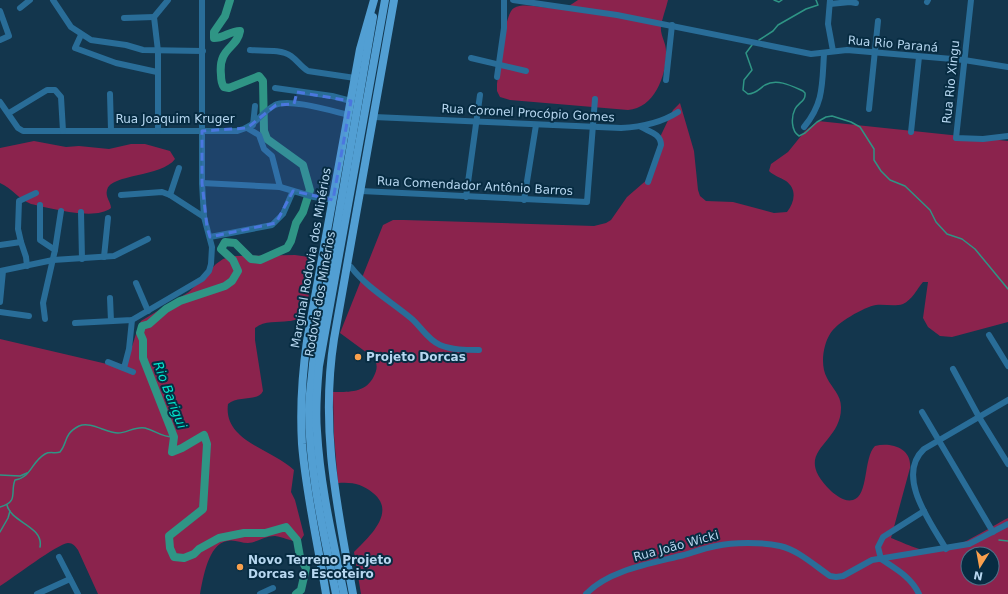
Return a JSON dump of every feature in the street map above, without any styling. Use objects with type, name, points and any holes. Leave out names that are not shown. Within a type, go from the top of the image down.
[{"type":"main road","name":"Marginal Rodovia dos Minérios","points":[[326,594],[306,476],[301,409],[307,341],[334,200],[360,49],[375,0]]},
{"type":"main road","name":"Rodovia dos Minérios","points":[[336,594],[316,485],[309,432],[309,408],[315,356],[375,0]]},
{"type":"main road","name":"Rodovia dos Minérios","points":[[344,594],[327,512],[319,457],[316,406],[319,366],[385,0]]},
{"type":"main road","points":[[353,594],[333,486],[328,414],[329,370],[394,0]]},
{"type":"main road","points":[[319,457],[328,414]]},
{"type":"street","points":[[20,8],[30,0]]},
{"type":"street","points":[[53,0],[71,28],[91,40],[105,44],[126,45],[143,50],[203,51]]},
{"type":"street","points":[[158,131],[158,51],[154,17],[168,0]]},
{"type":"street","points":[[75,323],[132,320],[202,279],[209,271],[211,264],[210,237],[204,216],[202,183],[202,0]]},
{"type":"street","points":[[496,77],[504,28],[504,0]]},
{"type":"street","points":[[513,0],[609,14],[672,25],[798,52],[824,54],[821,94],[815,114],[804,127]]},
{"type":"street","name":"Rua Rio Xingu","points":[[971,0],[956,138],[983,139],[1008,136]]},
{"type":"street","points":[[833,51],[828,24],[830,2],[856,3]]},
{"type":"street","points":[[0,11],[9,36],[0,40]]},
{"type":"street","points":[[124,18],[154,17]]},
{"type":"street","points":[[869,109],[878,20]]},
{"type":"street","points":[[666,80],[672,25]]},
{"type":"street","points":[[81,35],[75,48],[116,63],[158,72]]},
{"type":"street","points":[[250,50],[282,52],[291,56],[302,68],[308,71],[355,78]]},
{"type":"street","name":"Rua Rio Paraná","points":[[824,54],[833,51],[847,50],[964,60],[1008,67]]},
{"type":"street","points":[[911,132],[919,57]]},
{"type":"street","points":[[471,58],[499,66],[526,71]]},
{"type":"street","points":[[275,88],[351,99]]},
{"type":"street","points":[[0,102],[9,114],[47,90],[55,90],[61,97],[64,131]]},
{"type":"street","points":[[294,104],[297,92]]},
{"type":"street","points":[[110,94],[111,130]]},
{"type":"street","points":[[466,197],[478,121],[480,95]]},
{"type":"street","points":[[593,128],[595,99]]},
{"type":"street","name":"Rua Joaquim Kruger","points":[[9,114],[18,128],[23,131],[237,131],[250,127],[268,110],[283,103],[349,115]]},
{"type":"street","points":[[256,106],[250,127],[259,135],[264,149],[272,156],[280,187]]},
{"type":"street","name":"Rua Coronel Procópio Gomes","points":[[374,117],[478,121],[536,126],[593,128],[641,127],[670,117],[678,112]]},
{"type":"street","points":[[524,200],[536,126]]},
{"type":"street","points":[[641,127],[659,137],[661,140],[661,146],[648,182]]},
{"type":"street","name":"Rua Comendador Antônio Barros","points":[[361,191],[587,202],[593,128]]},
{"type":"street","points":[[170,195],[179,168]]},
{"type":"street","points":[[202,183],[280,187],[314,197],[334,200]]},
{"type":"street","points":[[210,237],[272,225],[283,214],[293,191]]},
{"type":"street","points":[[121,194],[162,192],[170,195],[204,216]]},
{"type":"street","points":[[27,266],[26,256],[18,229],[19,201],[36,193]]},
{"type":"street","points":[[40,205],[40,240],[55,250]]},
{"type":"street","points":[[46,319],[42,302],[53,260],[61,211]]},
{"type":"street","points":[[82,212],[82,259]]},
{"type":"street","points":[[104,257],[108,218]]},
{"type":"street","points":[[0,302],[2,271],[53,260],[114,256],[148,238]]},
{"type":"street","points":[[0,245],[21,242]]},
{"type":"street","points":[[347,266],[351,267],[378,293],[414,320],[435,342],[453,349],[479,350]]},
{"type":"street","points":[[136,283],[148,311]]},
{"type":"street","points":[[110,298],[111,321]]},
{"type":"street","points":[[0,312],[30,316]]},
{"type":"street","points":[[124,368],[129,349],[132,320]]},
{"type":"street","points":[[989,335],[1008,366]]},
{"type":"street","points":[[108,362],[133,372]]},
{"type":"street","points":[[953,369],[979,417],[1008,464]]},
{"type":"street","points":[[946,549],[924,511],[914,488],[913,478],[916,461],[924,449],[1008,400]]},
{"type":"street","points":[[922,412],[993,532]]},
{"type":"street","points":[[919,594],[915,585],[907,577],[881,559],[878,547],[884,537],[924,511]]},
{"type":"street","points":[[881,559],[969,544],[1008,524]]},
{"type":"street","name":"Rua João Wicki","points":[[586,594],[594,585],[603,580],[636,567],[727,544],[781,546],[794,551],[830,576],[836,577],[843,576],[865,562],[881,559]]},
{"type":"street","points":[[59,556],[78,594]]},
{"type":"street","points":[[37,594],[70,579]]},
{"type":"street","points":[[260,594],[273,588]]},
{"type":"highlighted area","points":[[297,92],[351,101],[333,200],[293,191],[276,223],[210,237],[207,227],[202,183],[202,131],[247,128],[276,105],[294,104]]},
{"type":"shaded area","points":[[578,0],[668,0],[661,27],[661,33],[666,51],[666,60],[662,79],[652,97],[637,108],[628,110],[510,100],[500,97],[497,91],[497,84],[505,31],[510,12],[514,8],[524,6],[565,8]]},
{"type":"shaded area","points":[[680,103],[694,151],[700,196],[706,201],[733,202],[774,213],[787,212],[792,204],[794,196],[790,184],[769,171],[771,164],[788,152],[805,131],[818,121],[1008,141],[1008,322],[952,337],[940,336],[928,327],[923,318],[928,282],[923,282],[912,297],[903,304],[871,306],[858,312],[838,325],[830,334],[824,350],[823,362],[825,373],[829,382],[840,399],[841,407],[839,420],[834,431],[816,457],[815,466],[819,477],[831,491],[838,497],[853,500],[862,492],[869,459],[875,446],[894,446],[904,451],[910,461],[910,468],[891,538],[925,551],[935,552],[952,548],[1008,518],[1008,594],[361,594],[354,552],[373,532],[381,516],[382,508],[380,500],[365,488],[353,483],[338,483],[334,436],[333,392],[362,389],[371,382],[376,372],[377,365],[374,358],[340,333],[383,225],[393,220],[594,226],[606,223],[611,220],[627,197],[649,178],[661,135],[673,110]]},
{"type":"shaded area","points":[[34,141],[66,147],[79,146],[109,149],[131,144],[145,144],[170,151],[175,159],[168,165],[159,169],[126,178],[110,185],[107,190],[107,197],[111,208],[104,212],[84,214],[31,204],[0,183],[0,148]]},
{"type":"shaded area","points":[[295,255],[309,257],[313,262],[307,303],[301,316],[295,320],[267,323],[259,325],[255,328],[255,340],[263,391],[252,398],[232,401],[228,404],[228,417],[233,427],[241,436],[294,470],[291,492],[295,500],[304,535],[300,541],[275,536],[248,543],[227,541],[221,544],[215,548],[211,555],[200,594],[98,594],[78,550],[73,544],[68,543],[45,555],[0,586],[0,339],[107,364],[123,364],[129,354],[141,321],[189,292],[216,264],[223,259],[233,256]]},
{"type":"waterway","name":"Rio Barigui","points":[[230,0],[225,16],[214,32],[214,38],[240,31],[235,42],[222,59],[222,84],[224,87],[229,88],[259,76],[263,81],[264,131],[267,139],[303,165],[310,190],[303,212],[296,223],[291,241],[287,248],[260,260],[251,259],[235,243],[225,242],[221,249],[233,260],[238,271],[232,281],[225,286],[180,301],[166,309],[149,324],[142,326],[140,333],[143,340],[143,358],[174,437],[172,452],[204,435],[207,444],[203,509],[169,536],[170,548],[174,557],[184,558],[194,554],[199,549],[219,538],[244,533],[265,533],[286,527],[297,540],[300,557],[306,568],[301,590],[296,594]]},
{"type":"waterway","points":[[774,0],[779,2],[782,0]]},
{"type":"waterway","points":[[759,40],[773,31],[778,25],[806,9],[818,5],[816,0]]},
{"type":"waterway","points":[[752,45],[746,53],[752,70],[744,80],[743,90],[748,94],[751,94],[765,85],[774,82],[803,91],[805,96],[795,109],[792,120],[794,131],[799,136],[805,133],[817,122],[826,117],[832,116],[851,122],[860,127],[874,149],[874,160],[881,171],[890,180],[905,186],[930,210],[936,222],[947,234],[962,239],[975,249],[1008,289]]},
{"type":"waterway","points":[[0,507],[6,505],[12,499],[15,480],[25,476],[40,457],[45,454],[60,452],[70,432],[79,426],[88,425],[118,433],[138,428],[145,428],[165,436],[174,437]]},
{"type":"waterway","points":[[0,475],[20,476],[27,473]]},
{"type":"waterway","points":[[7,505],[14,516],[37,534],[40,540],[40,547]]},
{"type":"waterway","points":[[0,532],[8,518],[10,511]]},
{"type":"waterway","points":[[999,540],[1008,541]]},
{"type":"place","name":"Projeto Dorcas","points":[[358,357]]},
{"type":"place","name":"Novo Terreno Projeto Dorcas e Escoteiro","points":[[240,567]]}]
